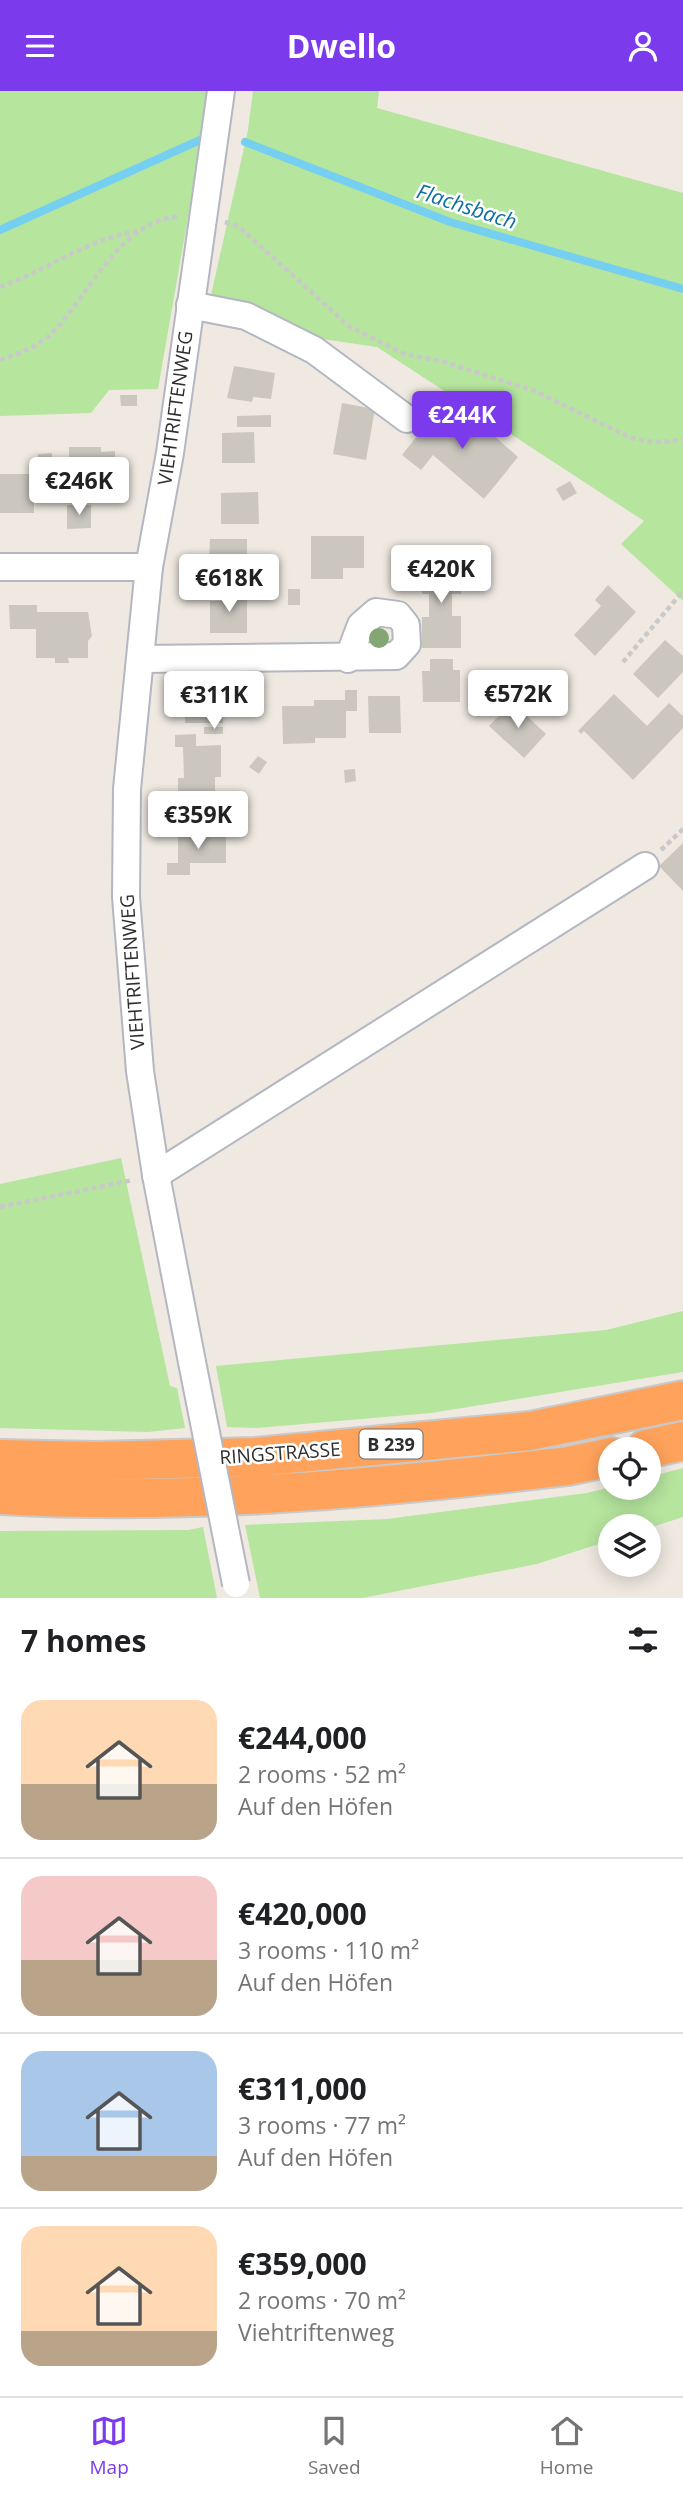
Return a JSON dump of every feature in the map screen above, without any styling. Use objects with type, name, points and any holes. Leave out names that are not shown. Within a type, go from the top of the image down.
[{"type":"highway","name":"RINGSTRASSE","points":[[0,1459],[95,1461],[256,1457],[530,1431],[683,1400]]},
{"type":"highway","points":[[0,1440],[58,1440],[95,1461]]},
{"type":"highway","points":[[661,1446],[683,1441]]},
{"type":"highway","name":"RINGSTRASSE","points":[[0,1495],[65,1499],[272,1496],[568,1466],[598,1460]]},
{"type":"highway","points":[[0,1514],[65,1499]]},
{"type":"street","name":"VIEHTRIFTENWEG","points":[[220,91],[170,453],[149,567],[127,789],[125,897],[140,1071],[156,1175],[237,1591]]},
{"type":"street","points":[[190,305],[246,316],[314,350],[407,419]]},
{"type":"street","points":[[0,567],[149,567]]},
{"type":"street","points":[[141,659],[348,659]]},
{"type":"street","points":[[156,1175],[645,866]]},
{"type":"path","points":[[0,287],[38,273],[82,248],[114,235],[139,231]]},
{"type":"path","points":[[623,662],[683,591]]},
{"type":"path","points":[[0,1207],[156,1175]]},
{"type":"green space","points":[[0,91],[210,91],[158,389],[109,390],[91,413],[0,416]]},
{"type":"green space","points":[[253,91],[379,91],[377,108],[683,193],[683,601],[621,544],[644,521],[377,347],[205,322],[248,130]]},
{"type":"green space","points":[[121,1158],[170,1386],[177,1388],[185,1428],[148,1432],[0,1428],[0,1184]]},
{"type":"green space","points":[[683,1311],[683,1372],[431,1413],[257,1428],[227,1427],[216,1366],[606,1330]]},
{"type":"green space","points":[[683,1468],[683,1517],[661,1524],[661,1514],[598,1514],[598,1544],[537,1564],[362,1598],[260,1598],[245,1525],[387,1519],[598,1490],[598,1500],[661,1500],[661,1474]]},
{"type":"green space","points":[[203,1527],[217,1598],[0,1598],[0,1531],[188,1530]]},
{"type":"building","points":[[234,366],[275,373],[271,399],[253,397],[252,402],[227,398]]},
{"type":"building","points":[[120,395],[137,395],[137,406],[121,406]]},
{"type":"building","points":[[444,402],[488,437],[491,433],[518,457],[484,499],[433,455],[421,470],[402,455]]},
{"type":"building","points":[[342,403],[375,409],[366,460],[333,454]]},
{"type":"building","points":[[271,415],[271,427],[237,427],[237,416]]},
{"type":"building","points":[[254,432],[255,463],[222,463],[222,433]]},
{"type":"building","points":[[69,447],[101,447],[101,452],[115,451],[115,488],[98,488],[98,494],[82,494],[82,483],[69,484]]},
{"type":"building","points":[[52,453],[52,465],[38,465],[38,454]]},
{"type":"building","points":[[0,474],[34,474],[34,513],[0,513]]},
{"type":"building","points":[[570,481],[577,493],[563,501],[556,489]]},
{"type":"building","points":[[258,492],[259,524],[221,524],[221,493]]},
{"type":"building","points":[[67,505],[91,505],[91,528],[67,529]]},
{"type":"building","points":[[311,536],[364,536],[364,568],[343,568],[343,579],[311,579]]},
{"type":"building","points":[[210,539],[247,539],[247,579],[208,579]]},
{"type":"building","points":[[422,562],[461,562],[461,594],[452,594],[452,616],[461,616],[461,648],[422,648],[422,617],[429,617],[429,594],[422,594]]},
{"type":"building","points":[[608,585],[636,612],[595,656],[574,635],[601,606],[595,600]]},
{"type":"building","points":[[288,589],[300,589],[300,605],[288,605]]},
{"type":"building","points":[[222,591],[247,592],[247,633],[210,633],[210,601],[222,601]]},
{"type":"building","points":[[9,605],[37,605],[37,612],[88,612],[92,636],[88,641],[88,658],[68,658],[69,663],[55,663],[55,658],[36,658],[36,629],[10,629]]},
{"type":"building","points":[[665,640],[683,656],[683,672],[658,698],[633,674]]},
{"type":"building","points":[[430,659],[453,659],[453,670],[460,670],[460,702],[423,702],[422,671],[430,671]]},
{"type":"building","points":[[345,690],[357,690],[357,711],[346,711],[346,738],[315,738],[315,743],[283,744],[282,706],[314,706],[314,700],[345,700]]},
{"type":"building","points":[[185,691],[249,691],[249,710],[230,710],[230,707],[222,706],[223,723],[185,723]]},
{"type":"building","points":[[614,694],[647,726],[669,703],[683,716],[683,728],[633,780],[584,731],[581,734],[578,731]]},
{"type":"building","points":[[368,696],[400,696],[401,733],[369,733]]},
{"type":"building","points":[[512,702],[546,734],[524,758],[489,726]]},
{"type":"building","points":[[204,727],[223,727],[223,734],[204,734]]},
{"type":"building","points":[[196,734],[196,746],[221,745],[221,777],[215,777],[215,809],[191,809],[191,820],[170,821],[170,808],[178,808],[178,778],[184,778],[183,747],[175,747],[175,735]]},
{"type":"building","points":[[258,756],[267,762],[259,774],[249,767]]},
{"type":"building","points":[[355,769],[356,781],[345,783],[344,770]]},
{"type":"building","points":[[226,831],[226,863],[190,863],[190,875],[167,875],[167,863],[178,863],[178,832]]},
{"type":"building","points":[[683,843],[683,891],[659,866]]},
{"type":"waterway","name":"Flachsbach","points":[[0,230],[200,140]]},
{"type":"waterway","name":"Flachsbach","points":[[245,142],[450,222],[683,289]]}]
